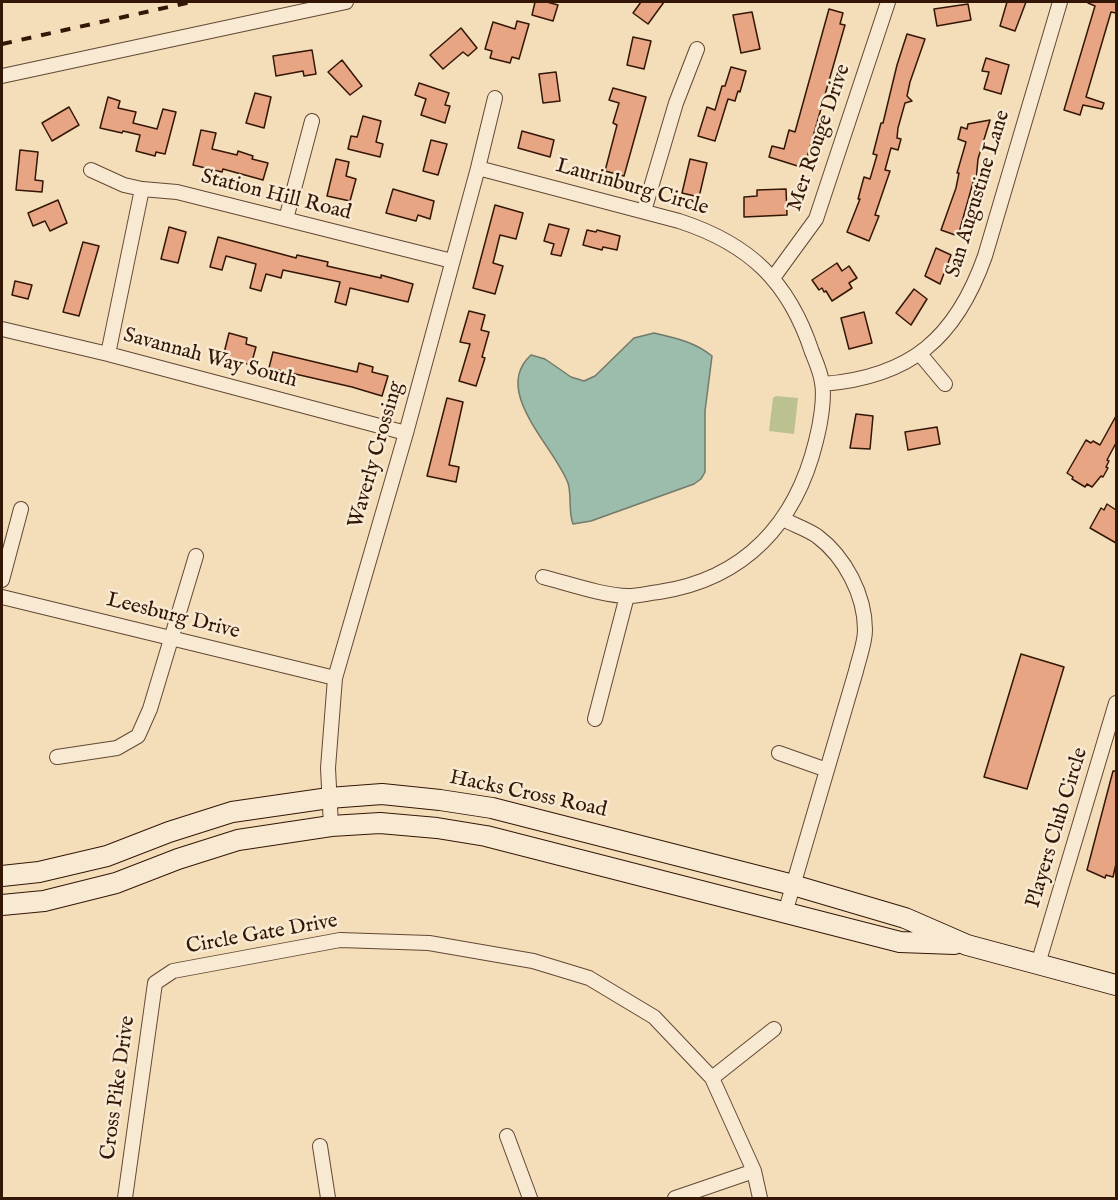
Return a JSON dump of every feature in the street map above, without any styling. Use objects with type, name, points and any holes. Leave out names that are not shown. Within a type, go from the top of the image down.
[{"type":"main road","name":"Hacks Cross Road","points":[[2,876],[39,873],[107,856],[169,832],[231,812],[329,798],[382,794],[492,808],[793,885],[905,918],[967,945],[1116,985]]},
{"type":"main road","name":"Hacks Cross Road","points":[[2,905],[44,901],[116,883],[178,859],[238,840],[331,826],[380,823],[437,828],[486,836],[900,942],[967,945]]},
{"type":"street","points":[[2,76],[345,2]]},
{"type":"street","name":"Mer Rouge Drive","points":[[773,278],[816,219],[888,2]]},
{"type":"street","name":"San Augustine Lane","points":[[823,384],[850,382],[887,370],[920,354],[939,336],[961,309],[978,276],[1060,2]]},
{"type":"street","points":[[644,211],[676,103],[697,49]]},
{"type":"street","name":"Waverly Crossing","points":[[331,826],[328,768],[335,678],[406,433],[495,98]]},
{"type":"street","points":[[286,219],[312,121]]},
{"type":"street","name":"Laurinburg Circle","points":[[478,168],[644,211],[695,226],[718,236],[749,256],[773,278],[794,306],[803,325],[823,384],[818,432],[809,470],[798,495],[783,519],[752,554],[704,579],[669,590],[627,596],[543,577]]},
{"type":"street","name":"Station Hill Road","points":[[91,170],[142,189],[177,192],[452,261]]},
{"type":"street","points":[[108,354],[142,189]]},
{"type":"street","name":"Savannah Way South","points":[[2,329],[108,354],[406,433]]},
{"type":"street","points":[[920,354],[945,384]]},
{"type":"street","points":[[2,580],[21,509]]},
{"type":"street","points":[[783,519],[816,536],[837,554],[854,584],[862,605],[865,632],[856,671],[785,913]]},
{"type":"street","points":[[57,757],[117,748],[138,736],[150,709],[196,556]]},
{"type":"street","points":[[595,720],[627,596]]},
{"type":"street","name":"Leesburg Drive","points":[[2,597],[335,678]]},
{"type":"street","name":"Players Club Circle","points":[[1038,964],[1116,703]]},
{"type":"street","points":[[779,753],[827,770]]},
{"type":"street","name":"Circle Gate Drive","points":[[155,983],[173,971],[340,940],[429,943],[533,961],[589,978],[654,1017],[712,1078],[754,1171],[760,1198]]},
{"type":"street","name":"Cross Pike Drive","points":[[125,1198],[155,983]]},
{"type":"street","points":[[712,1078],[774,1029]]},
{"type":"street","points":[[507,1136],[530,1198]]},
{"type":"street","points":[[320,1146],[328,1198]]},
{"type":"street","points":[[675,1198],[754,1171]]},
{"type":"green space","points":[[776,396],[798,398],[794,434],[769,431],[773,398]]},
{"type":"shaded area","points":[[654,333],[692,344],[712,356],[705,411],[705,472],[694,484],[591,521],[573,524],[568,483],[521,402],[518,385],[521,369],[531,355],[545,359],[571,377],[584,381],[595,376],[634,338]]},
{"type":"building","points":[[535,2],[558,5],[553,21],[532,15]]},
{"type":"building","points":[[641,2],[664,2],[648,24],[633,13]]},
{"type":"building","points":[[1007,2],[1026,2],[1015,31],[1000,26]]},
{"type":"building","points":[[1088,2],[1116,2],[1116,13],[1111,12],[1086,97],[1104,103],[1102,109],[1083,105],[1080,115],[1064,110],[1095,6]]},
{"type":"building","points":[[968,4],[971,20],[937,26],[934,9]]},
{"type":"building","points":[[829,9],[843,13],[840,24],[845,25],[804,168],[769,157],[772,146],[784,149],[789,130],[795,132]]},
{"type":"building","points":[[752,12],[760,49],[741,53],[733,15]]},
{"type":"building","points":[[517,21],[529,24],[519,59],[512,57],[510,63],[490,58],[492,51],[485,49],[493,22],[515,29]]},
{"type":"building","points":[[461,28],[477,48],[468,56],[463,52],[443,69],[430,55]]},
{"type":"building","points":[[907,34],[925,39],[907,96],[912,101],[905,103],[898,128],[897,138],[901,139],[898,150],[891,148],[885,170],[890,171],[875,215],[879,216],[869,241],[847,232],[860,199],[858,199],[864,177],[870,179],[877,155],[873,154]]},
{"type":"building","points":[[633,37],[651,41],[644,69],[627,65]]},
{"type":"building","points":[[312,50],[316,74],[304,76],[303,71],[276,76],[273,56]]},
{"type":"building","points":[[986,58],[1009,65],[1001,94],[984,89],[989,72],[982,71]]},
{"type":"building","points":[[342,60],[362,86],[350,95],[328,72]]},
{"type":"building","points":[[731,67],[746,71],[740,92],[738,91],[735,101],[728,99],[715,141],[698,136],[707,107],[715,110],[722,86],[725,86]]},
{"type":"building","points":[[556,72],[560,101],[543,103],[539,74]]},
{"type":"building","points":[[419,83],[449,93],[445,105],[450,106],[445,123],[421,115],[426,99],[415,95]]},
{"type":"building","points":[[613,88],[646,97],[624,176],[605,171],[617,125],[613,123],[619,103],[609,100]]},
{"type":"building","points":[[255,93],[271,97],[264,128],[246,123]]},
{"type":"building","points":[[108,97],[120,101],[118,108],[136,112],[133,123],[157,129],[163,109],[176,112],[165,154],[156,152],[155,156],[136,151],[140,135],[100,128]]},
{"type":"building","points":[[69,107],[79,125],[52,141],[42,123]]},
{"type":"building","points":[[363,116],[381,121],[376,142],[383,144],[380,157],[348,149],[351,136],[357,137]]},
{"type":"building","points":[[990,120],[978,159],[976,180],[974,179],[958,236],[941,230],[956,188],[959,173],[957,173],[966,142],[958,139],[961,127],[967,129],[968,124]]},
{"type":"building","points":[[201,130],[216,133],[212,149],[237,155],[238,151],[253,156],[252,159],[268,163],[263,180],[223,169],[222,172],[193,165]]},
{"type":"building","points":[[522,131],[554,140],[550,157],[518,148]]},
{"type":"building","points":[[431,140],[447,144],[438,175],[423,171]]},
{"type":"building","points":[[20,150],[38,152],[35,180],[43,181],[42,192],[16,190]]},
{"type":"building","points":[[336,159],[349,162],[346,176],[356,179],[350,201],[327,196]]},
{"type":"building","points":[[690,159],[707,163],[699,197],[682,193]]},
{"type":"building","points":[[393,189],[434,201],[430,219],[418,215],[416,221],[386,213]]},
{"type":"building","points":[[786,189],[787,215],[744,217],[744,197],[757,196],[757,190]]},
{"type":"building","points":[[58,200],[67,223],[50,231],[45,221],[33,226],[28,213]]},
{"type":"building","points":[[495,205],[523,213],[516,239],[500,235],[493,263],[503,266],[495,294],[473,288]]},
{"type":"building","points":[[549,224],[569,229],[561,256],[551,254],[554,244],[544,241]]},
{"type":"building","points":[[169,227],[186,232],[178,263],[161,259]]},
{"type":"building","points":[[587,230],[620,236],[617,250],[603,247],[602,250],[583,245]]},
{"type":"building","points":[[218,237],[296,258],[297,255],[328,262],[327,266],[381,278],[381,275],[413,284],[408,302],[350,288],[346,305],[335,302],[340,282],[283,270],[281,278],[266,274],[261,291],[250,288],[256,264],[226,256],[222,270],[210,267]]},
{"type":"building","points":[[83,242],[99,246],[79,316],[63,312]]},
{"type":"building","points":[[936,248],[951,255],[940,284],[925,276]]},
{"type":"building","points":[[837,263],[842,271],[849,266],[857,278],[849,283],[852,288],[832,301],[826,291],[824,292],[822,288],[819,290],[812,280]]},
{"type":"building","points":[[15,281],[32,285],[28,299],[12,295]]},
{"type":"building","points":[[914,289],[927,299],[911,325],[896,313]]},
{"type":"building","points":[[469,311],[485,315],[481,330],[489,332],[482,357],[485,358],[476,386],[459,381],[470,344],[460,342]]},
{"type":"building","points":[[864,312],[872,343],[849,349],[841,318]]},
{"type":"building","points":[[229,333],[247,338],[246,344],[256,347],[251,365],[223,357]]},
{"type":"building","points":[[273,352],[357,372],[359,363],[373,367],[372,372],[388,376],[382,396],[269,368]]},
{"type":"building","points":[[447,398],[463,402],[449,465],[459,467],[456,482],[427,476]]},
{"type":"building","points":[[856,414],[873,416],[870,449],[850,448]]},
{"type":"building","points":[[1116,416],[1116,443],[1107,460],[1109,461],[1106,467],[1108,468],[1103,477],[1101,476],[1092,487],[1087,484],[1085,487],[1067,473],[1086,440],[1100,445]]},
{"type":"building","points":[[937,427],[940,444],[908,450],[905,432]]},
{"type":"building","points":[[1107,504],[1116,510],[1116,543],[1090,528],[1101,508],[1104,510]]},
{"type":"building","points":[[1021,654],[1064,667],[1027,789],[984,777]]},
{"type":"building","points":[[1113,771],[1116,771],[1116,864],[1113,877],[1106,875],[1105,878],[1087,870]]},
{"type":"railway","points":[[2,44],[191,2]]}]
